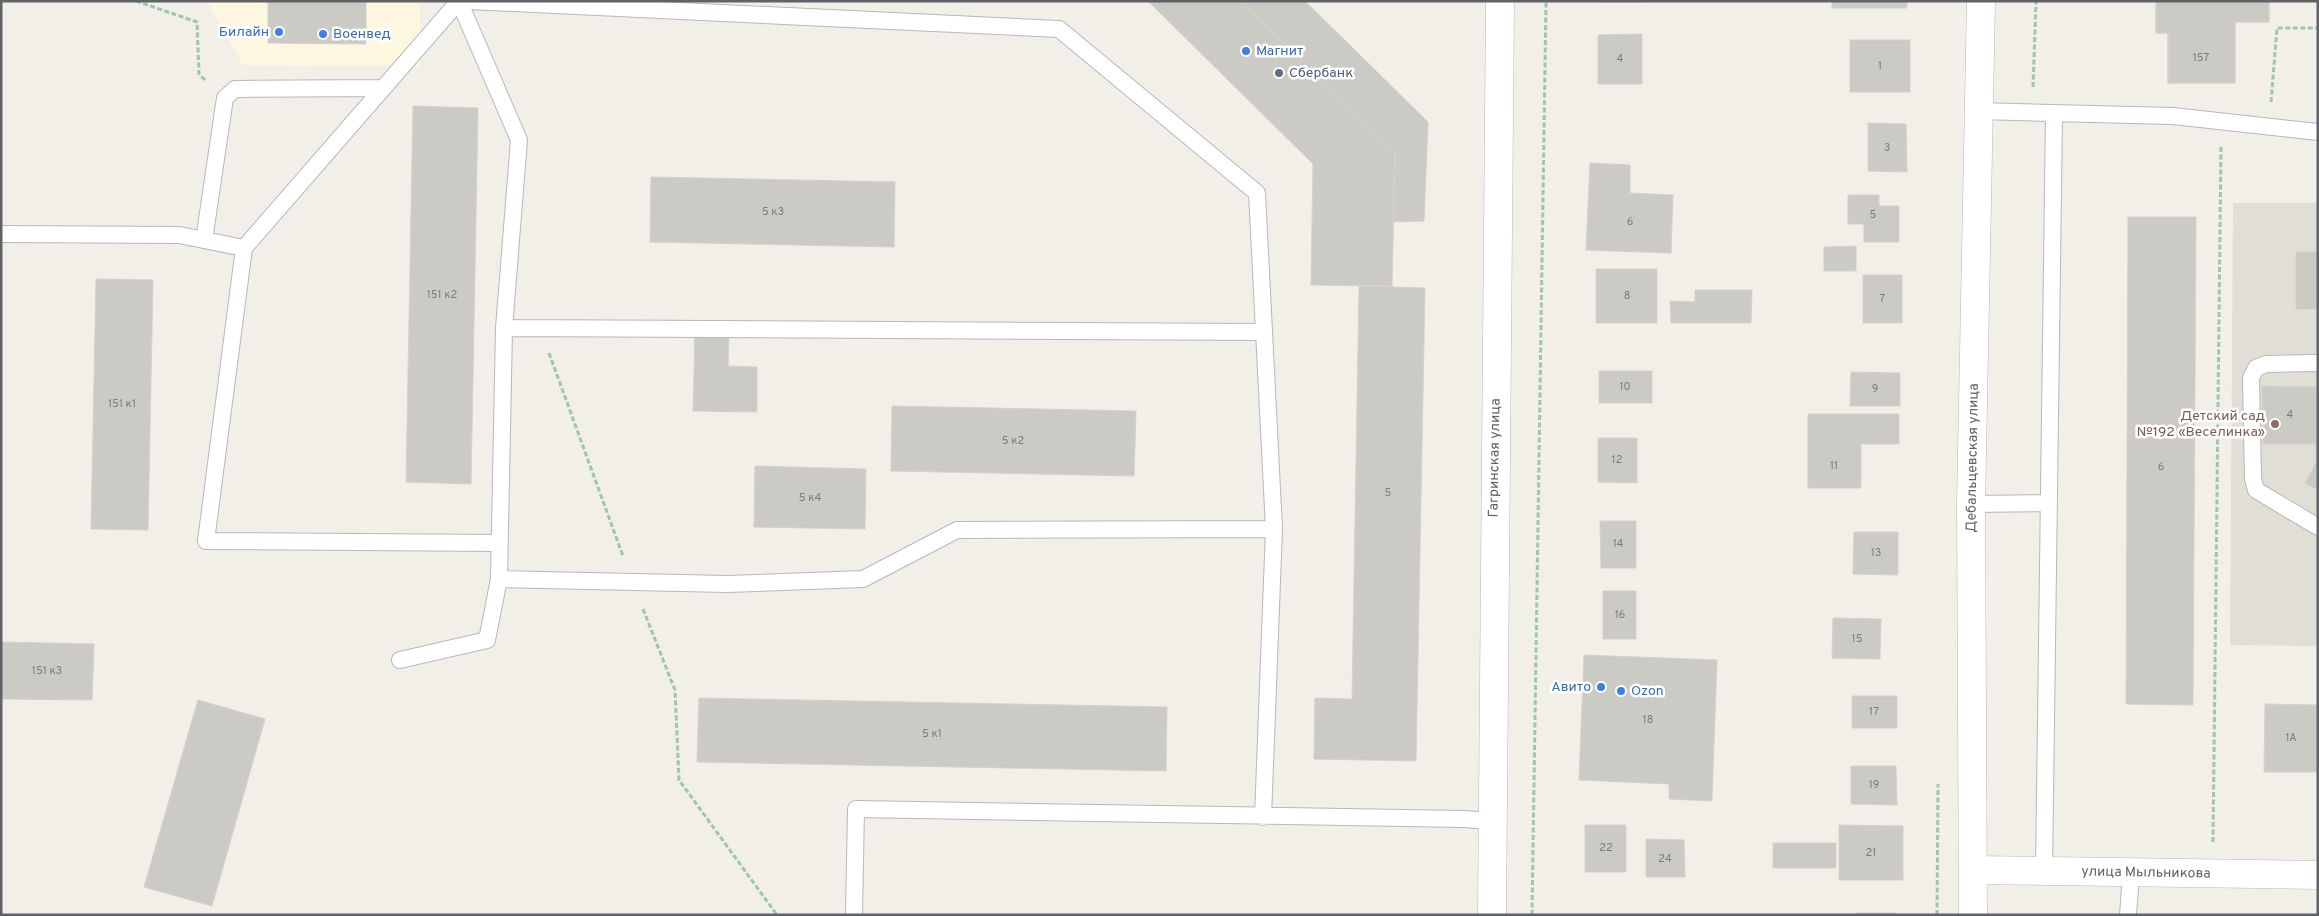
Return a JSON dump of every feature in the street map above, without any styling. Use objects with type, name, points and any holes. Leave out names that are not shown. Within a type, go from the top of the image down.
[{"type":"street","name":"Гагринская улица","points":[[1492,915],[1500,1]]},
{"type":"street","name":"Дебальцевская улица","points":[[1973,915],[1971,504],[1981,1]]},
{"type":"street","name":"улица Мыльникова","points":[[1974,870],[2131,874],[2318,875]]},
{"type":"lane","points":[[400,660],[487,640],[499,579],[500,543],[504,328],[520,140],[459,1],[244,248],[206,541],[500,543]]},
{"type":"lane","points":[[470,1],[1060,29],[1257,193],[1274,529],[1263,817]]},
{"type":"lane","points":[[204,240],[225,98],[235,88],[383,88]]},
{"type":"lane","points":[[1978,111],[2173,116],[2318,132]]},
{"type":"lane","points":[[2044,872],[2054,113]]},
{"type":"lane","points":[[1,234],[179,235],[244,248]]},
{"type":"lane","points":[[504,328],[1264,332]]},
{"type":"lane","points":[[2318,363],[2266,364],[2256,368],[2251,378],[2253,479],[2256,490],[2318,527]]},
{"type":"lane","points":[[1971,504],[2049,504]]},
{"type":"lane","points":[[499,579],[726,584],[864,579],[958,530],[1274,529]]},
{"type":"lane","points":[[854,915],[856,809],[1492,821]]},
{"type":"lane","points":[[2128,915],[2131,874]]},
{"type":"path","points":[[136,1],[197,22],[198,74],[225,98]]},
{"type":"path","points":[[1532,915],[1546,1]]},
{"type":"path","points":[[2033,112],[2036,1]]},
{"type":"path","points":[[2269,127],[2277,28],[2318,28]]},
{"type":"path","points":[[2212,874],[2221,145]]},
{"type":"path","points":[[541,329],[632,582],[676,690],[679,780],[777,915]]},
{"type":"shaded area","name":"Военвед","points":[[204,1],[420,1],[420,66],[243,65],[208,3]]},
{"type":"shaded area","name":"Детский сад №192 «Веселинка»","points":[[2233,203],[2318,203],[2318,646],[2230,645]]},
{"type":"building","points":[[268,1],[366,1],[366,44],[268,43]]},
{"type":"building","points":[[1148,1],[1241,1],[1395,153],[1392,286],[1311,285],[1313,164]]},
{"type":"building","points":[[1241,1],[1305,1],[1428,122],[1424,221],[1393,222],[1395,153]]},
{"type":"building","points":[[1644,1],[1644,2],[1600,2]]},
{"type":"building","points":[[1832,1],[1907,1],[1907,8],[1832,8]]},
{"type":"building","points":[[2156,1],[2269,1],[2269,22],[2235,22],[2235,83],[2168,83],[2168,33],[2156,33]]},
{"type":"building","points":[[2156,1],[2269,1],[2269,22],[2235,22],[2235,83],[2168,83],[2168,33],[2156,33]]},
{"type":"building","points":[[1642,34],[1642,84],[1598,84],[1598,35]]},
{"type":"building","points":[[1850,40],[1910,40],[1910,92],[1850,92]]},
{"type":"building","points":[[413,106],[478,108],[471,484],[406,482]]},
{"type":"building","points":[[1868,123],[1906,124],[1907,172],[1868,171]]},
{"type":"building","points":[[1590,163],[1630,165],[1630,193],[1673,195],[1671,253],[1586,250]]},
{"type":"building","points":[[651,177],[895,182],[894,247],[650,242]]},
{"type":"building","points":[[1848,195],[1879,195],[1879,206],[1899,206],[1899,242],[1864,242],[1864,224],[1848,224]]},
{"type":"building","points":[[2128,217],[2196,217],[2193,705],[2126,704]]},
{"type":"building","points":[[1856,246],[1856,271],[1824,271],[1824,247]]},
{"type":"building","points":[[2296,252],[2318,252],[2318,309],[2296,309]]},
{"type":"building","points":[[1596,269],[1657,269],[1657,323],[1596,323]]},
{"type":"building","points":[[1863,275],[1902,275],[1902,323],[1863,323]]},
{"type":"building","points":[[96,279],[153,280],[148,530],[91,529]]},
{"type":"building","points":[[1359,286],[1425,288],[1416,761],[1314,759],[1315,698],[1352,699]]},
{"type":"building","points":[[1695,290],[1752,290],[1751,323],[1671,323],[1670,301],[1695,302]]},
{"type":"building","points":[[695,331],[729,331],[728,366],[757,367],[757,412],[693,411]]},
{"type":"building","points":[[1599,371],[1652,371],[1652,403],[1599,403]]},
{"type":"building","points":[[1851,372],[1900,373],[1900,406],[1850,406]]},
{"type":"building","points":[[2262,386],[2318,387],[2318,490],[2305,483],[2316,463],[2316,444],[2263,444]]},
{"type":"building","points":[[892,406],[1136,411],[1134,476],[891,471]]},
{"type":"building","points":[[1808,414],[1899,414],[1899,444],[1861,444],[1861,488],[1808,488]]},
{"type":"building","points":[[1598,438],[1637,438],[1637,483],[1598,482]]},
{"type":"building","points":[[755,466],[866,469],[865,529],[754,527]]},
{"type":"building","points":[[1600,521],[1636,521],[1636,568],[1601,568]]},
{"type":"building","points":[[1854,532],[1898,532],[1898,575],[1853,574]]},
{"type":"building","points":[[1603,591],[1636,591],[1636,639],[1603,639]]},
{"type":"building","points":[[1833,618],[1881,619],[1880,659],[1832,658]]},
{"type":"building","points":[[1,642],[94,644],[92,700],[1,699]]},
{"type":"building","points":[[1584,655],[1717,660],[1712,801],[1669,799],[1669,784],[1579,780]]},
{"type":"building","points":[[1852,696],[1897,696],[1897,728],[1852,728]]},
{"type":"building","points":[[699,698],[1167,707],[1166,771],[697,762]]},
{"type":"building","points":[[198,700],[265,719],[212,906],[144,887]]},
{"type":"building","points":[[2265,704],[2318,705],[2318,772],[2264,772]]},
{"type":"building","points":[[1851,766],[1896,766],[1897,805],[1851,804]]},
{"type":"building","points":[[1585,825],[1626,825],[1626,872],[1585,872]]},
{"type":"building","points":[[1839,825],[1903,826],[1903,880],[1839,880]]},
{"type":"building","points":[[1646,839],[1684,840],[1685,877],[1646,877]]},
{"type":"building","points":[[1773,843],[1836,843],[1836,868],[1773,868]]},
{"type":"building","points":[[1856,913],[1896,913],[1896,915],[1856,915]]},
{"type":"place","name":"Билайн","points":[[279,32]]},
{"type":"place","name":"Военвед","points":[[323,34]]},
{"type":"place","name":"Магнит","points":[[1246,51]]},
{"type":"place","name":"Сбербанк","points":[[1279,73]]},
{"type":"place","name":"Детский сад №192 «Веселинка»","points":[[2275,424]]},
{"type":"place","name":"Авито","points":[[1601,687]]},
{"type":"place","name":"Ozon","points":[[1621,691]]}]
